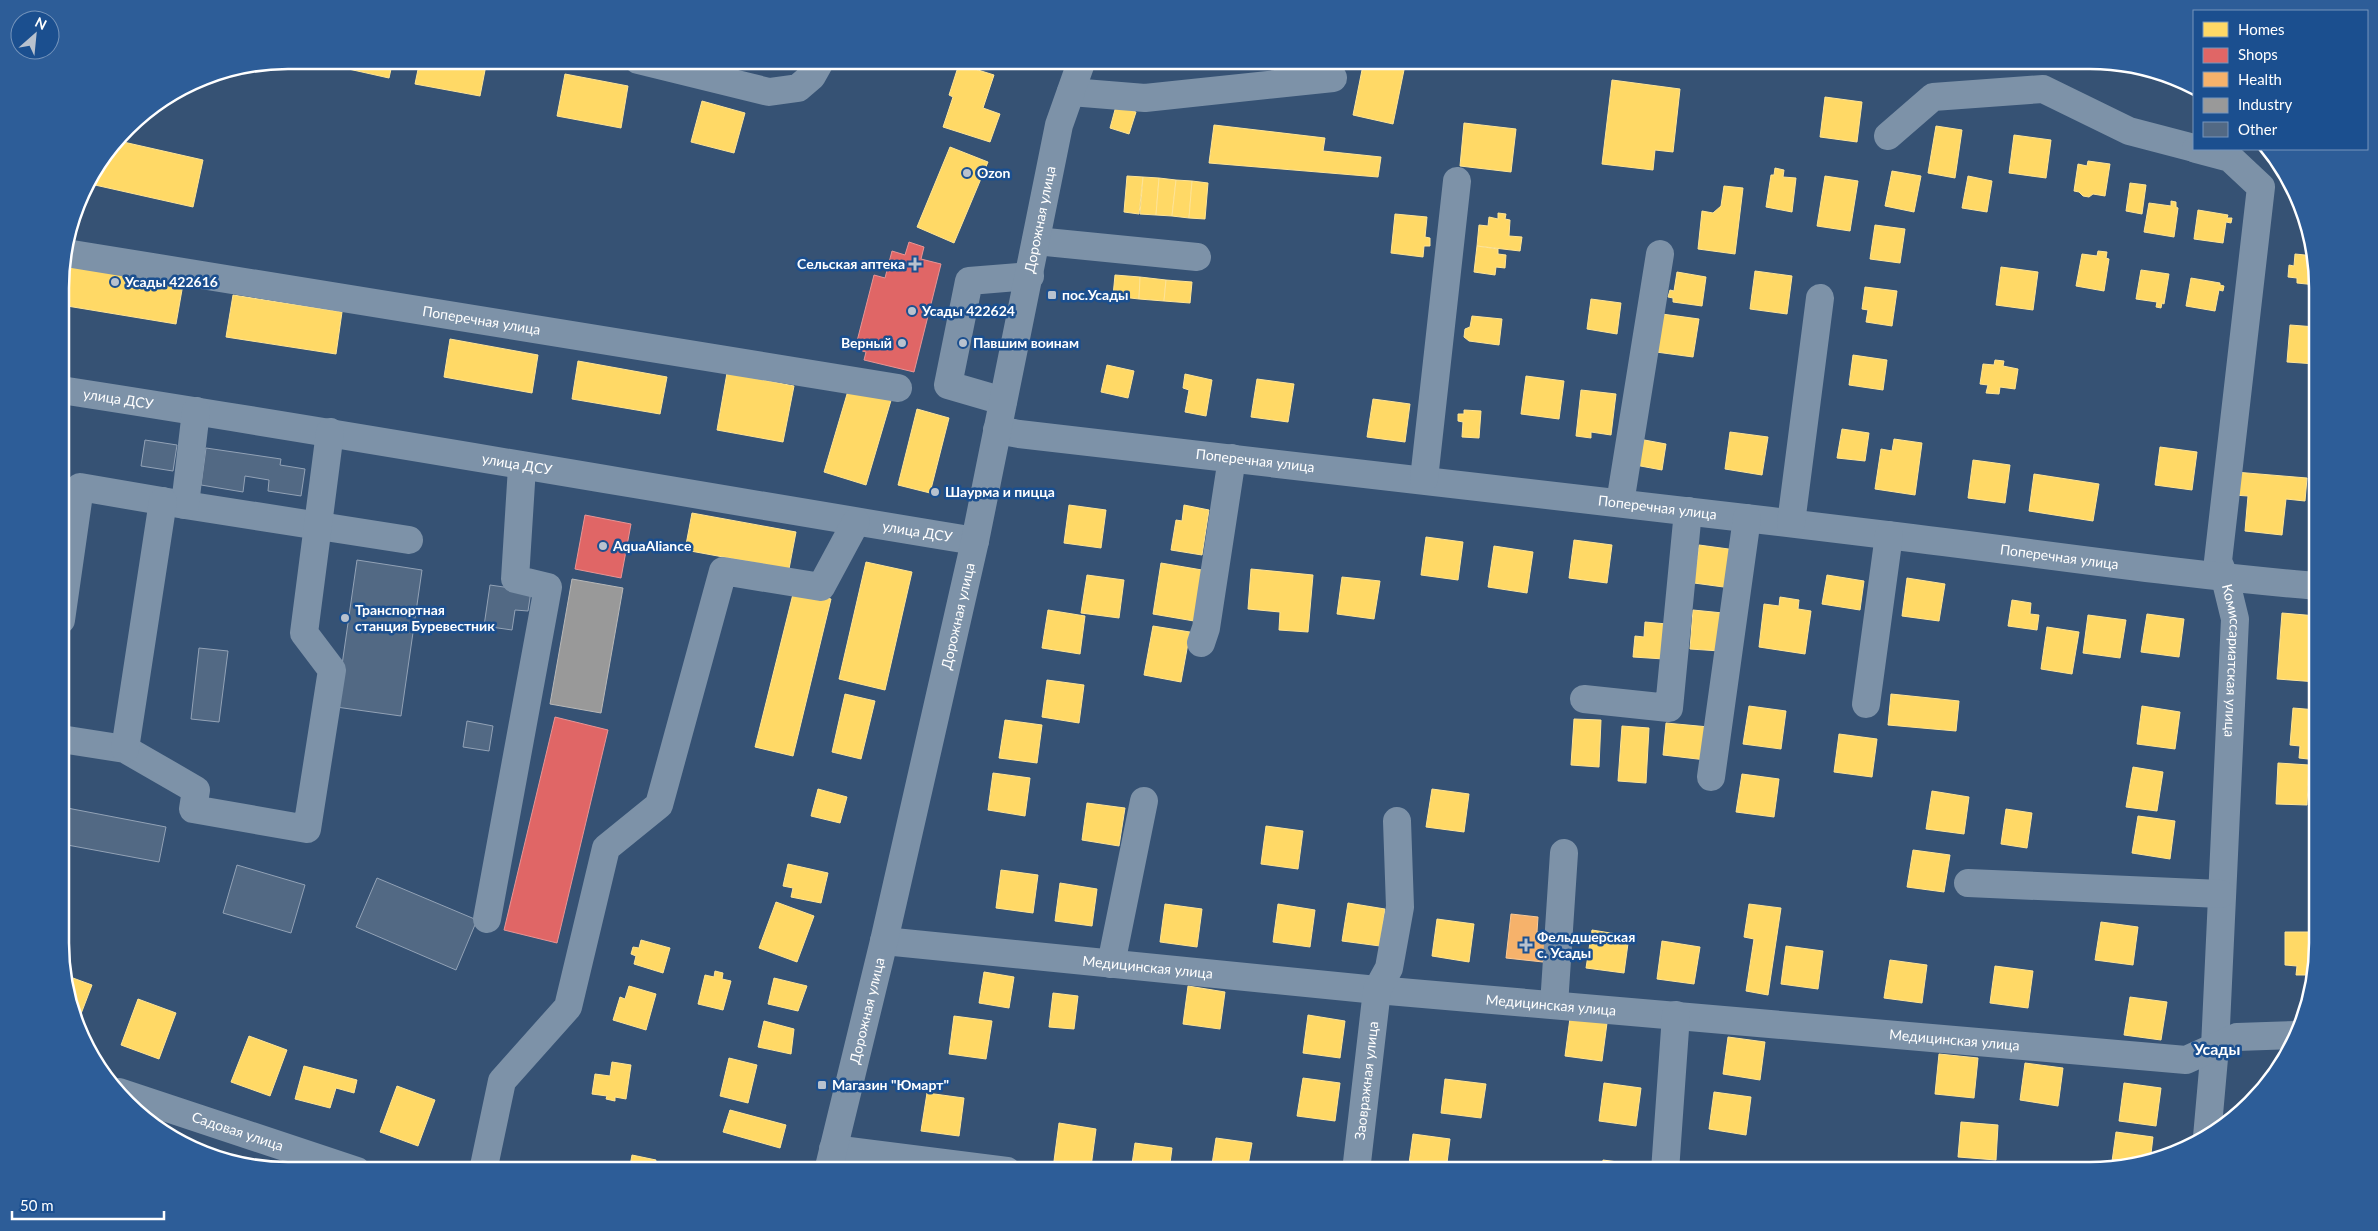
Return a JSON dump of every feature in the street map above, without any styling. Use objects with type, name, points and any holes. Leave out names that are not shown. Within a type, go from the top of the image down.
[{"type":"street","points":[[675,69],[769,92],[798,88],[812,76],[816,69]]},
{"type":"street","name":"Дорожная улица","points":[[830,1160],[884,941],[975,541],[1059,125],[1079,69]]},
{"type":"street","points":[[1071,92],[1145,98],[1332,78]]},
{"type":"street","points":[[1888,136],[1933,97],[2043,89],[2129,131],[2193,148]]},
{"type":"street","name":"Комиссариатская улица","points":[[2199,150],[2230,158],[2261,187],[2218,561],[2225,578],[2236,619],[2221,894],[2215,1047],[2208,1128]]},
{"type":"street","points":[[1424,479],[1457,181]]},
{"type":"street","points":[[1036,241],[1197,257]]},
{"type":"street","name":"Поперечная улица","points":[[72,254],[898,388]]},
{"type":"street","points":[[1620,503],[1660,254]]},
{"type":"street","points":[[1003,402],[948,384],[969,281],[1030,276]]},
{"type":"street","points":[[1791,523],[1820,298]]},
{"type":"street","name":"улица ДСУ","points":[[69,391],[330,432],[522,467],[975,541]]},
{"type":"street","points":[[125,749],[174,503],[196,411]]},
{"type":"street","name":"Поперечная улица","points":[[997,430],[1791,523],[2225,578],[2309,585]]},
{"type":"street","points":[[69,740],[125,749],[196,790],[193,809],[307,829],[332,670],[304,633],[330,432]]},
{"type":"street","points":[[1201,643],[1206,628],[1232,458]]},
{"type":"street","points":[[487,919],[548,587],[515,579],[522,467]]},
{"type":"street","points":[[69,564],[80,487],[410,540]]},
{"type":"street","points":[[1584,699],[1669,708],[1688,511]]},
{"type":"street","points":[[1711,778],[1747,518]]},
{"type":"street","points":[[485,1162],[502,1081],[568,1007],[606,848],[660,805],[723,571],[821,587],[856,522]]},
{"type":"street","points":[[1866,704],[1889,535]]},
{"type":"street","points":[[1111,964],[1144,801]]},
{"type":"street","points":[[1376,990],[1389,968],[1400,907],[1397,821]]},
{"type":"street","points":[[1554,1005],[1564,853]]},
{"type":"street","points":[[1968,883],[2221,894]]},
{"type":"street","name":"Медицинская улица","points":[[884,941],[1376,990],[2186,1060],[2237,1037],[2289,1035]]},
{"type":"street","name":"Заовражная улица","points":[[1357,1162],[1376,990]]},
{"type":"street","points":[[1666,1162],[1676,1015]]},
{"type":"street","name":"Садовая улица","points":[[131,1096],[330,1162]]},
{"type":"street","points":[[830,1160],[862,1162]]},
{"type":"building: Homes","points":[[348,69],[391,69],[389,78]]},
{"type":"building: Homes","points":[[418,69],[485,69],[480,96],[415,84]]},
{"type":"building: Homes","points":[[957,69],[975,69],[994,75],[983,108],[1000,114],[990,142],[943,127],[953,97],[949,95]]},
{"type":"building: Homes","points":[[1362,69],[1404,69],[1393,124],[1353,115]]},
{"type":"building: Homes","points":[[565,74],[628,86],[621,128],[557,116]]},
{"type":"building: Homes","points":[[1612,80],[1680,89],[1673,152],[1655,150],[1653,170],[1602,164]]},
{"type":"building: Homes","points":[[1825,97],[1862,102],[1857,142],[1820,137]]},
{"type":"building: Homes","points":[[702,101],[745,113],[734,153],[691,142]]},
{"type":"building: Homes","points":[[1116,106],[1136,112],[1129,134],[1110,128]]},
{"type":"building: Homes","points":[[1464,123],[1516,129],[1511,172],[1460,166]]},
{"type":"building: Homes","points":[[1214,125],[1325,138],[1323,151],[1381,157],[1378,177],[1209,163]]},
{"type":"building: Homes","points":[[1936,126],[1962,130],[1955,178],[1928,173]]},
{"type":"building: Homes","points":[[2014,135],[2051,140],[2046,178],[2009,173]]},
{"type":"building: Homes","points":[[124,142],[203,160],[193,207],[94,185]]},
{"type":"building: Homes","points":[[950,147],[988,162],[954,243],[917,227]]},
{"type":"building: Homes","points":[[2088,161],[2110,164],[2105,196],[2093,194],[2089,197],[2074,191],[2078,164],[2087,166]]},
{"type":"building: Homes","points":[[1775,168],[1784,170],[1783,177],[1796,178],[1792,212],[1766,207],[1771,175],[1774,175]]},
{"type":"building: Homes","points":[[1892,171],[1921,176],[1914,212],[1885,206]]},
{"type":"building: Homes","points":[[1127,176],[1143,177],[1139,214],[1124,212]]},
{"type":"building: Homes","points":[[1825,176],[1858,181],[1850,231],[1817,226]]},
{"type":"building: Homes","points":[[1968,176],[1992,181],[1987,212],[1962,208]]},
{"type":"building: Homes","points":[[1143,177],[1159,178],[1156,215],[1140,214]]},
{"type":"building: Homes","points":[[1159,178],[1176,180],[1172,216],[1156,215]]},
{"type":"building: Homes","points":[[1176,180],[1192,181],[1189,218],[1172,216]]},
{"type":"building: Homes","points":[[1192,181],[1208,183],[1205,219],[1189,218]]},
{"type":"building: Homes","points":[[2130,183],[2146,185],[2142,214],[2126,211]]},
{"type":"building: Homes","points":[[1724,186],[1743,188],[1735,254],[1698,249],[1702,211],[1713,213],[1721,206]]},
{"type":"building: Homes","points":[[2171,201],[2176,202],[2176,207],[2178,208],[2174,237],[2144,232],[2149,203],[2171,206]]},
{"type":"building: Homes","points":[[2198,210],[2228,215],[2227,218],[2232,218],[2231,223],[2226,222],[2223,243],[2194,239]]},
{"type":"building: Homes","points":[[1498,213],[1506,214],[1505,219],[1510,220],[1509,236],[1522,237],[1520,251],[1477,246],[1479,225],[1488,226],[1489,217],[1498,219]]},
{"type":"building: Homes","points":[[1395,214],[1427,217],[1425,237],[1430,238],[1430,246],[1424,246],[1423,257],[1391,253]]},
{"type":"building: Homes","points":[[1875,225],[1905,229],[1900,263],[1870,259]]},
{"type":"building: Homes","points":[[1477,246],[1498,249],[1498,254],[1506,255],[1505,268],[1496,267],[1495,275],[1474,272]]},
{"type":"building: Homes","points":[[2098,251],[2107,252],[2106,258],[2109,259],[2104,291],[2076,286],[2082,254],[2097,256]]},
{"type":"building: Homes","points":[[2295,254],[2306,255],[2309,284],[2297,283],[2297,278],[2288,277],[2289,265],[2294,266]]},
{"type":"building: Homes","points":[[70,265],[183,284],[176,324],[69,306]]},
{"type":"building: Homes","points":[[2001,267],[2038,272],[2033,310],[1996,305]]},
{"type":"building: Homes","points":[[2141,270],[2169,274],[2164,304],[2162,303],[2161,308],[2156,307],[2157,302],[2136,299]]},
{"type":"building: Homes","points":[[1755,271],[1792,276],[1787,314],[1750,309]]},
{"type":"building: Homes","points":[[1677,272],[1706,277],[1702,306],[1673,302],[1673,298],[1668,297],[1670,290],[1674,291]]},
{"type":"building: Homes","points":[[1115,275],[1140,277],[1139,299],[1113,296]]},
{"type":"building: Homes","points":[[1140,277],[1166,280],[1164,301],[1139,299]]},
{"type":"building: Homes","points":[[2191,278],[2220,283],[2220,285],[2224,286],[2223,291],[2219,290],[2215,311],[2186,306]]},
{"type":"building: Homes","points":[[1166,280],[1192,282],[1190,303],[1164,301]]},
{"type":"building: Homes","points":[[1865,287],[1897,291],[1892,326],[1866,322],[1868,310],[1862,309]]},
{"type":"building: Homes","points":[[233,295],[342,312],[336,354],[226,337]]},
{"type":"building: Homes","points":[[1591,299],[1621,303],[1617,334],[1587,329]]},
{"type":"building: Homes","points":[[1662,314],[1699,319],[1693,357],[1656,352]]},
{"type":"building: Homes","points":[[1472,316],[1502,319],[1499,345],[1469,341],[1464,337],[1465,329],[1470,327]]},
{"type":"building: Homes","points":[[2290,325],[2309,326],[2309,364],[2287,362]]},
{"type":"building: Homes","points":[[450,339],[538,355],[532,393],[444,377]]},
{"type":"building: Homes","points":[[1853,355],[1887,360],[1883,390],[1849,385]]},
{"type":"building: Homes","points":[[1995,360],[2004,361],[2003,366],[2018,369],[2015,389],[2000,387],[1999,394],[1986,393],[1988,385],[1980,384],[1983,364],[1994,365]]},
{"type":"building: Homes","points":[[578,361],[667,377],[660,414],[572,399]]},
{"type":"building: Homes","points":[[1107,365],[1134,371],[1128,398],[1101,392]]},
{"type":"building: Homes","points":[[727,373],[794,386],[783,442],[717,430]]},
{"type":"building: Homes","points":[[1185,374],[1212,380],[1206,416],[1185,412],[1189,390],[1183,388]]},
{"type":"building: Homes","points":[[1526,376],[1564,381],[1559,419],[1521,414]]},
{"type":"building: Homes","points":[[1257,379],[1294,384],[1288,422],[1251,417]]},
{"type":"building: Homes","points":[[850,384],[892,397],[866,485],[824,472]]},
{"type":"building: Homes","points":[[1581,390],[1616,394],[1611,435],[1591,432],[1591,438],[1576,436]]},
{"type":"building: Homes","points":[[1373,399],[1410,404],[1405,442],[1367,437]]},
{"type":"building: Homes","points":[[917,409],[949,418],[930,493],[898,485]]},
{"type":"building: Homes","points":[[1464,410],[1481,411],[1479,438],[1462,437],[1463,422],[1458,421],[1458,414],[1464,414]]},
{"type":"building: Homes","points":[[1842,429],[1869,433],[1865,461],[1837,458]]},
{"type":"building: Homes","points":[[1730,432],[1768,437],[1762,475],[1725,469]]},
{"type":"building: Homes","points":[[1639,439],[1666,444],[1662,470],[1635,465]]},
{"type":"building: Homes","points":[[1894,439],[1922,443],[1915,495],[1875,489],[1881,449],[1892,451]]},
{"type":"building: Homes","points":[[2160,447],[2197,452],[2192,490],[2155,485]]},
{"type":"building: Homes","points":[[1973,460],[2010,465],[2005,503],[1968,498]]},
{"type":"building: Homes","points":[[2235,472],[2307,478],[2305,501],[2286,499],[2282,535],[2245,531],[2248,496],[2233,495]]},
{"type":"building: Homes","points":[[2034,474],[2099,484],[2093,521],[2029,511]]},
{"type":"building: Homes","points":[[1069,505],[1106,510],[1101,548],[1064,543]]},
{"type":"building: Homes","points":[[1184,505],[1209,510],[1202,555],[1171,550],[1176,520],[1182,521]]},
{"type":"building: Homes","points":[[692,513],[796,532],[789,569],[685,550]]},
{"type":"building: Homes","points":[[1426,537],[1463,542],[1458,580],[1421,575]]},
{"type":"building: Homes","points":[[1574,540],[1612,545],[1607,583],[1569,578]]},
{"type":"building: Homes","points":[[1699,545],[1736,550],[1731,588],[1694,583]]},
{"type":"building: Homes","points":[[1494,546],[1533,552],[1527,593],[1488,587]]},
{"type":"building: Homes","points":[[866,562],[912,572],[885,690],[839,679]]},
{"type":"building: Homes","points":[[1161,563],[1202,570],[1194,621],[1153,614]]},
{"type":"building: Homes","points":[[1251,569],[1313,575],[1308,632],[1279,630],[1280,612],[1248,609]]},
{"type":"building: Homes","points":[[1087,575],[1124,580],[1119,618],[1081,613]]},
{"type":"building: Homes","points":[[1827,575],[1864,581],[1860,610],[1822,604]]},
{"type":"building: Homes","points":[[1342,577],[1380,581],[1374,619],[1337,614]]},
{"type":"building: Homes","points":[[1907,578],[1945,584],[1939,621],[1902,616]]},
{"type":"building: Homes","points":[[794,590],[831,599],[793,756],[755,747]]},
{"type":"building: Homes","points":[[1780,597],[1799,600],[1798,609],[1811,611],[1805,654],[1759,647],[1764,604],[1779,606]]},
{"type":"building: Homes","points":[[2012,600],[2031,603],[2030,614],[2039,615],[2037,630],[2008,626]]},
{"type":"building: Homes","points":[[1048,610],[1085,616],[1080,654],[1042,648]]},
{"type":"building: Homes","points":[[1693,610],[1723,613],[1720,651],[1690,649]]},
{"type":"building: Homes","points":[[2282,613],[2309,615],[2309,681],[2277,679]]},
{"type":"building: Homes","points":[[2147,614],[2184,619],[2179,657],[2141,652]]},
{"type":"building: Homes","points":[[2088,615],[2126,620],[2120,658],[2083,653]]},
{"type":"building: Homes","points":[[1645,622],[1667,624],[1664,659],[1633,657],[1635,636],[1644,637]]},
{"type":"building: Homes","points":[[1153,626],[1190,632],[1181,682],[1144,675]]},
{"type":"building: Homes","points":[[2047,627],[2079,632],[2072,674],[2041,669]]},
{"type":"building: Homes","points":[[1047,680],[1084,685],[1079,723],[1042,717]]},
{"type":"building: Homes","points":[[845,694],[875,701],[861,759],[832,752]]},
{"type":"building: Homes","points":[[1891,694],[1959,701],[1956,731],[1888,725]]},
{"type":"building: Homes","points":[[1749,706],[1786,711],[1781,749],[1743,744]]},
{"type":"building: Homes","points":[[2142,706],[2180,712],[2175,749],[2137,744]]},
{"type":"building: Homes","points":[[2293,708],[2309,709],[2309,759],[2299,758],[2300,746],[2290,745]]},
{"type":"building: Homes","points":[[1574,719],[1601,720],[1599,767],[1571,765]]},
{"type":"building: Homes","points":[[1005,720],[1042,725],[1037,763],[999,758]]},
{"type":"building: Homes","points":[[1666,723],[1709,727],[1706,760],[1663,755]]},
{"type":"building: Homes","points":[[1622,726],[1649,728],[1646,783],[1618,781]]},
{"type":"building: Homes","points":[[1839,734],[1877,739],[1872,777],[1834,772]]},
{"type":"building: Homes","points":[[2278,763],[2309,765],[2307,805],[2276,804]]},
{"type":"building: Homes","points":[[2133,767],[2163,772],[2157,811],[2126,807]]},
{"type":"building: Homes","points":[[993,773],[1030,778],[1025,816],[988,810]]},
{"type":"building: Homes","points":[[1742,774],[1779,779],[1774,817],[1736,812]]},
{"type":"building: Homes","points":[[818,789],[847,797],[840,823],[811,816]]},
{"type":"building: Homes","points":[[1432,789],[1469,794],[1464,832],[1426,827]]},
{"type":"building: Homes","points":[[1932,791],[1969,797],[1964,834],[1926,829]]},
{"type":"building: Homes","points":[[1087,803],[1125,808],[1119,846],[1082,840]]},
{"type":"building: Homes","points":[[2006,809],[2032,813],[2027,848],[2001,844]]},
{"type":"building: Homes","points":[[2138,816],[2175,821],[2170,859],[2132,853]]},
{"type":"building: Homes","points":[[1266,826],[1303,831],[1298,869],[1261,864]]},
{"type":"building: Homes","points":[[1913,850],[1950,855],[1944,892],[1907,887]]},
{"type":"building: Homes","points":[[788,864],[828,873],[821,903],[791,897],[793,888],[783,886]]},
{"type":"building: Homes","points":[[1001,870],[1038,875],[1033,913],[996,908]]},
{"type":"building: Homes","points":[[1060,883],[1097,889],[1092,926],[1055,921]]},
{"type":"building: Homes","points":[[776,902],[814,916],[797,962],[759,948]]},
{"type":"building: Homes","points":[[1348,903],[1385,909],[1380,946],[1342,941]]},
{"type":"building: Homes","points":[[1165,904],[1202,909],[1197,947],[1160,942]]},
{"type":"building: Homes","points":[[1278,904],[1315,910],[1310,947],[1273,942]]},
{"type":"building: Homes","points":[[1749,904],[1781,908],[1768,995],[1746,991],[1754,939],[1744,937]]},
{"type":"building: Homes","points":[[1437,919],[1474,924],[1469,962],[1432,956]]},
{"type":"building: Homes","points":[[2101,922],[2138,927],[2133,965],[2095,960]]},
{"type":"building: Homes","points":[[1592,930],[1629,936],[1624,973],[1586,968]]},
{"type":"building: Homes","points":[[2285,932],[2309,932],[2307,975],[2296,975],[2297,966],[2285,965]]},
{"type":"building: Homes","points":[[641,940],[670,948],[663,973],[634,964],[636,956],[631,954],[633,947],[639,948]]},
{"type":"building: Homes","points":[[1662,941],[1700,947],[1694,984],[1657,979]]},
{"type":"building: Homes","points":[[1786,946],[1823,951],[1818,989],[1781,984]]},
{"type":"building: Homes","points":[[1890,960],[1927,965],[1922,1003],[1884,998]]},
{"type":"building: Homes","points":[[1995,966],[2033,971],[2028,1008],[1990,1003]]},
{"type":"building: Homes","points":[[715,971],[723,973],[722,979],[731,981],[723,1010],[698,1004],[705,975],[714,977]]},
{"type":"building: Homes","points":[[984,972],[1014,977],[1009,1008],[979,1003]]},
{"type":"building: Homes","points":[[72,978],[92,985],[80,1015]]},
{"type":"building: Homes","points":[[774,978],[807,986],[798,1011],[768,1004]]},
{"type":"building: Homes","points":[[629,986],[656,994],[646,1030],[613,1020],[620,997],[625,999]]},
{"type":"building: Homes","points":[[1188,986],[1225,992],[1220,1029],[1183,1024]]},
{"type":"building: Homes","points":[[1053,993],[1078,996],[1074,1029],[1049,1027]]},
{"type":"building: Homes","points":[[2130,997],[2167,1002],[2161,1040],[2124,1035]]},
{"type":"building: Homes","points":[[138,999],[176,1013],[159,1059],[121,1045]]},
{"type":"building: Homes","points":[[1308,1015],[1345,1021],[1340,1058],[1303,1053]]},
{"type":"building: Homes","points":[[954,1016],[992,1021],[986,1059],[949,1054]]},
{"type":"building: Homes","points":[[1570,1018],[1607,1023],[1602,1061],[1565,1056]]},
{"type":"building: Homes","points":[[764,1021],[794,1029],[791,1054],[758,1047]]},
{"type":"building: Homes","points":[[249,1036],[287,1050],[270,1096],[231,1082]]},
{"type":"building: Homes","points":[[1728,1037],[1765,1042],[1760,1080],[1723,1074]]},
{"type":"building: Homes","points":[[1939,1054],[1978,1058],[1974,1098],[1935,1094]]},
{"type":"building: Homes","points":[[729,1058],[757,1065],[748,1103],[720,1096]]},
{"type":"building: Homes","points":[[612,1062],[631,1065],[626,1099],[615,1097],[615,1101],[606,1099],[607,1096],[592,1094],[595,1074],[610,1076]]},
{"type":"building: Homes","points":[[2025,1063],[2063,1068],[2058,1106],[2020,1100]]},
{"type":"building: Homes","points":[[304,1066],[357,1080],[354,1093],[336,1088],[330,1108],[295,1099]]},
{"type":"building: Homes","points":[[1303,1078],[1340,1083],[1335,1121],[1297,1116]]},
{"type":"building: Homes","points":[[1445,1079],[1486,1084],[1481,1118],[1441,1113]]},
{"type":"building: Homes","points":[[1604,1083],[1641,1088],[1636,1126],[1599,1121]]},
{"type":"building: Homes","points":[[2124,1083],[2161,1088],[2156,1126],[2119,1121]]},
{"type":"building: Homes","points":[[397,1086],[435,1100],[418,1146],[380,1132]]},
{"type":"building: Homes","points":[[1714,1092],[1751,1097],[1746,1135],[1709,1129]]},
{"type":"building: Homes","points":[[927,1093],[964,1098],[959,1136],[921,1131]]},
{"type":"building: Homes","points":[[730,1110],[786,1125],[780,1148],[723,1132]]},
{"type":"building: Homes","points":[[1961,1122],[1998,1125],[1996,1160],[1958,1157]]},
{"type":"building: Homes","points":[[1059,1123],[1096,1129],[1092,1162],[1054,1161]]},
{"type":"building: Homes","points":[[2116,1132],[2153,1137],[2151,1154],[2112,1161]]},
{"type":"building: Homes","points":[[1413,1134],[1450,1139],[1447,1162],[1409,1162]]},
{"type":"building: Homes","points":[[1216,1138],[1252,1143],[1249,1162],[1212,1162]]},
{"type":"building: Homes","points":[[1135,1143],[1172,1148],[1170,1162],[1132,1162]]},
{"type":"building: Homes","points":[[632,1155],[656,1160],[656,1162],[631,1162]]},
{"type":"building: Shops","points":[[909,242],[924,247],[921,259],[941,264],[914,372],[864,360],[866,352],[855,349],[874,275],[885,278],[892,251],[905,255]]},
{"type":"building: Shops","name":"AquaAliance","points":[[585,515],[631,524],[621,578],[575,569]]},
{"type":"building: Shops","points":[[555,717],[608,730],[557,943],[504,930]]},
{"type":"building: Health","name":"Фельдшерская с. Усады","points":[[1511,914],[1538,917],[1537,932],[1546,932],[1543,962],[1506,958]]},
{"type":"building: Industry","points":[[572,579],[623,588],[601,713],[550,704]]},
{"type":"building: Other","points":[[145,440],[177,445],[173,471],[141,466]]},
{"type":"building: Other","points":[[206,448],[281,459],[280,465],[305,469],[301,496],[268,491],[269,480],[245,476],[243,492],[201,485]]},
{"type":"building: Other","points":[[357,560],[422,570],[401,716],[336,707]]},
{"type":"building: Other","points":[[490,585],[531,591],[528,611],[515,610],[512,630],[484,626]]},
{"type":"building: Other","points":[[199,648],[228,651],[219,722],[191,719]]},
{"type":"building: Other","points":[[467,721],[493,726],[489,751],[463,747]]},
{"type":"building: Other","points":[[69,808],[166,827],[159,862],[69,845]]},
{"type":"building: Other","points":[[237,865],[305,885],[291,933],[223,913]]},
{"type":"building: Other","points":[[377,878],[477,920],[456,970],[356,927]]},
{"type":"place","name":"Ozon","points":[[967,173]]},
{"type":"place","name":"Сельская аптека","points":[[915,264]]},
{"type":"place","name":"Усады 422616","points":[[115,282]]},
{"type":"place","name":"пос.Усады","points":[[1052,295]]},
{"type":"place","name":"Усады 422624","points":[[912,311]]},
{"type":"place","name":"Верный","points":[[902,343]]},
{"type":"place","name":"Павшим воинам","points":[[963,343]]},
{"type":"place","name":"Шаурма и пицца","points":[[935,492]]},
{"type":"place","name":"AquaAliance","points":[[603,546]]},
{"type":"place","name":"Транспортная станция Буревестник","points":[[345,618]]},
{"type":"place","name":"Фельдшерская с. Усады","points":[[1526,945]]},
{"type":"place","name":"Магазин \"Юмарт\"","points":[[822,1085]]},
{"type":"district","name":"Усады","points":[[2217,1049]]}]
